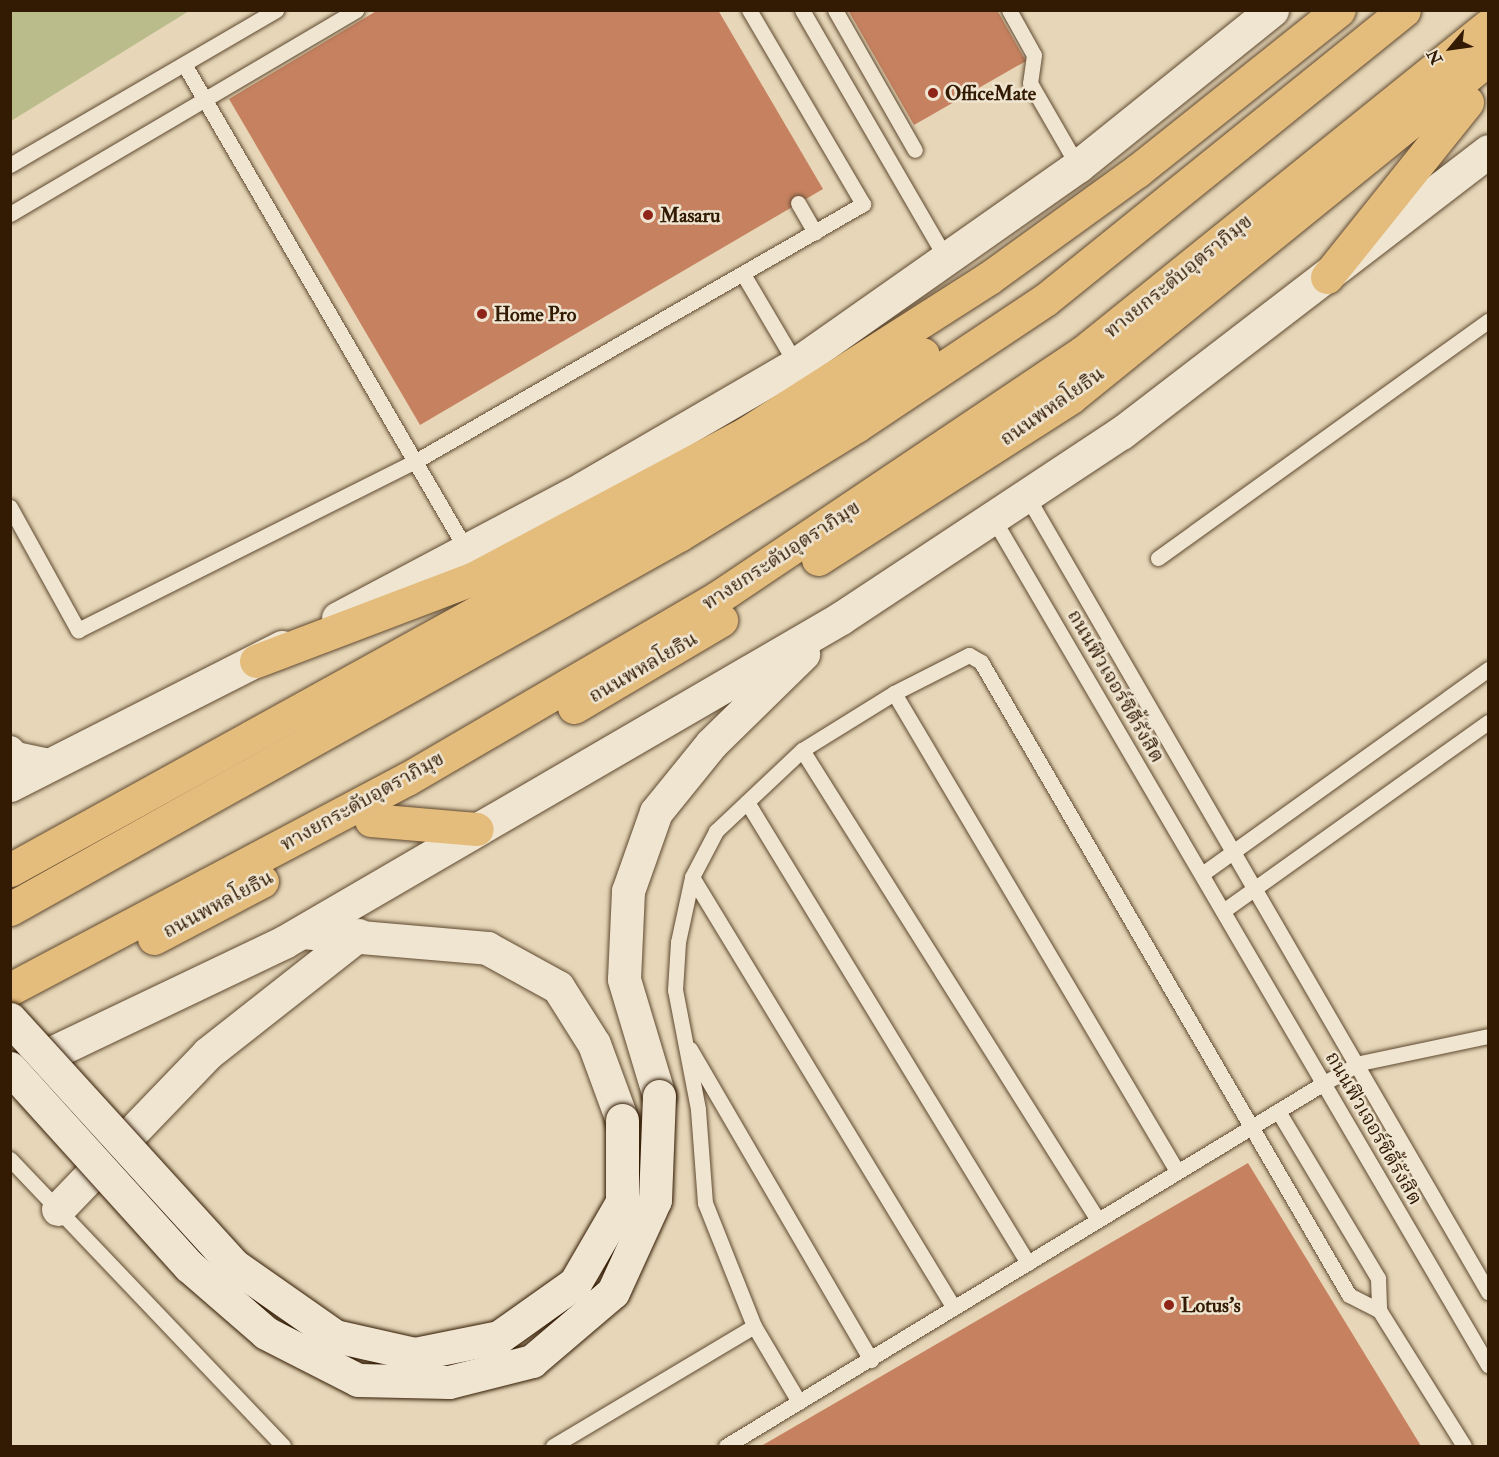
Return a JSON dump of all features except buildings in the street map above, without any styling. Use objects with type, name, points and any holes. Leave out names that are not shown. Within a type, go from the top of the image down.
[{"type":"main road","points":[[10,785],[467,551],[796,364],[948,262],[1078,166],[1272,10]]},
{"type":"main road","points":[[256,660],[474,578],[645,490],[867,359],[1137,171],[1339,10]]},
{"type":"main road","points":[[10,870],[728,474],[881,381],[1025,289],[1383,10]]},
{"type":"main road","points":[[10,909],[679,535],[855,426],[1045,300],[1404,10]]},
{"type":"main road","name":"ทางยกระดับอุตราภิมุข","points":[[10,989],[407,779],[717,598],[1082,353],[1488,26]]},
{"type":"main road","name":"ถนนพหลโยธิน","points":[[10,1011],[371,820],[660,659],[1071,397],[1488,59]]},
{"type":"main road","points":[[1293,218],[1478,93]]},
{"type":"main road","points":[[1327,277],[1478,93]]},
{"type":"main road","points":[[841,618],[711,744],[656,812],[628,891],[624,979],[659,1096],[655,1200],[613,1292],[532,1361],[449,1382],[358,1380],[266,1333],[189,1266],[10,1070],[302,932],[841,618],[1028,498],[1327,277],[1488,151]]},
{"type":"main road","points":[[371,820],[477,830]]},
{"type":"main road","points":[[10,1019],[235,1266],[335,1336],[415,1354],[499,1337],[575,1283],[622,1202],[622,1120],[594,1044],[558,987],[487,948],[358,935],[302,932]]},
{"type":"main road","points":[[58,1209],[208,1053],[358,935]]},
{"type":"street","points":[[10,750],[16,756],[50,763]]},
{"type":"lane","points":[[10,165],[276,10]]},
{"type":"lane","points":[[10,214],[356,10]]},
{"type":"lane","points":[[10,507],[78,630],[414,462],[863,204],[749,10]]},
{"type":"lane","points":[[802,10],[948,262]]},
{"type":"lane","points":[[835,10],[915,150]]},
{"type":"lane","points":[[1009,10],[1034,55],[1030,83],[1078,166]]},
{"type":"lane","points":[[184,64],[467,551]]},
{"type":"lane","points":[[798,203],[815,232]]},
{"type":"lane","points":[[743,274],[796,364]]},
{"type":"lane","points":[[1158,558],[1488,321]]},
{"type":"lane","name":"ถนนฟิวเจอร์ซิตี้รังสิต","points":[[1028,498],[1360,1063],[1488,1292]]},
{"type":"lane","name":"ถนนฟิวเจอร์ซิตี้รังสิต","points":[[994,520],[1488,1365]]},
{"type":"lane","points":[[799,1402],[754,1326],[705,1203],[698,1109],[675,990],[678,942],[692,876],[716,831],[802,750],[894,693],[958,658],[981,662],[1249,1127],[1349,1295],[1379,1310]]},
{"type":"lane","points":[[1202,874],[1488,669]]},
{"type":"lane","points":[[894,693],[1177,1171]]},
{"type":"lane","points":[[1223,911],[1257,890],[1488,722]]},
{"type":"lane","points":[[802,750],[1098,1220]]},
{"type":"lane","points":[[747,802],[1028,1263]]},
{"type":"lane","points":[[692,876],[954,1308]]},
{"type":"lane","name":"ถนนฟิวเจอร์ซิตี้รังสิต","points":[[1360,1063],[1488,1036]]},
{"type":"lane","points":[[683,1037],[871,1359]]},
{"type":"lane","points":[[726,1446],[1249,1127],[1360,1063]]},
{"type":"lane","points":[[1278,1111],[1378,1278],[1379,1310],[1464,1446]]},
{"type":"lane","points":[[10,1159],[283,1446]]},
{"type":"lane","points":[[553,1446],[754,1326]]},
{"type":"green space","points":[[11,10],[189,10],[189,11],[11,121]]},
{"type":"place","name":"OfficeMate","points":[[933,93]]},
{"type":"place","name":"Masaru","points":[[648,215]]},
{"type":"place","name":"Home Pro","points":[[482,314]]},
{"type":"place","name":"Lotus's","points":[[1169,1305]]}]
